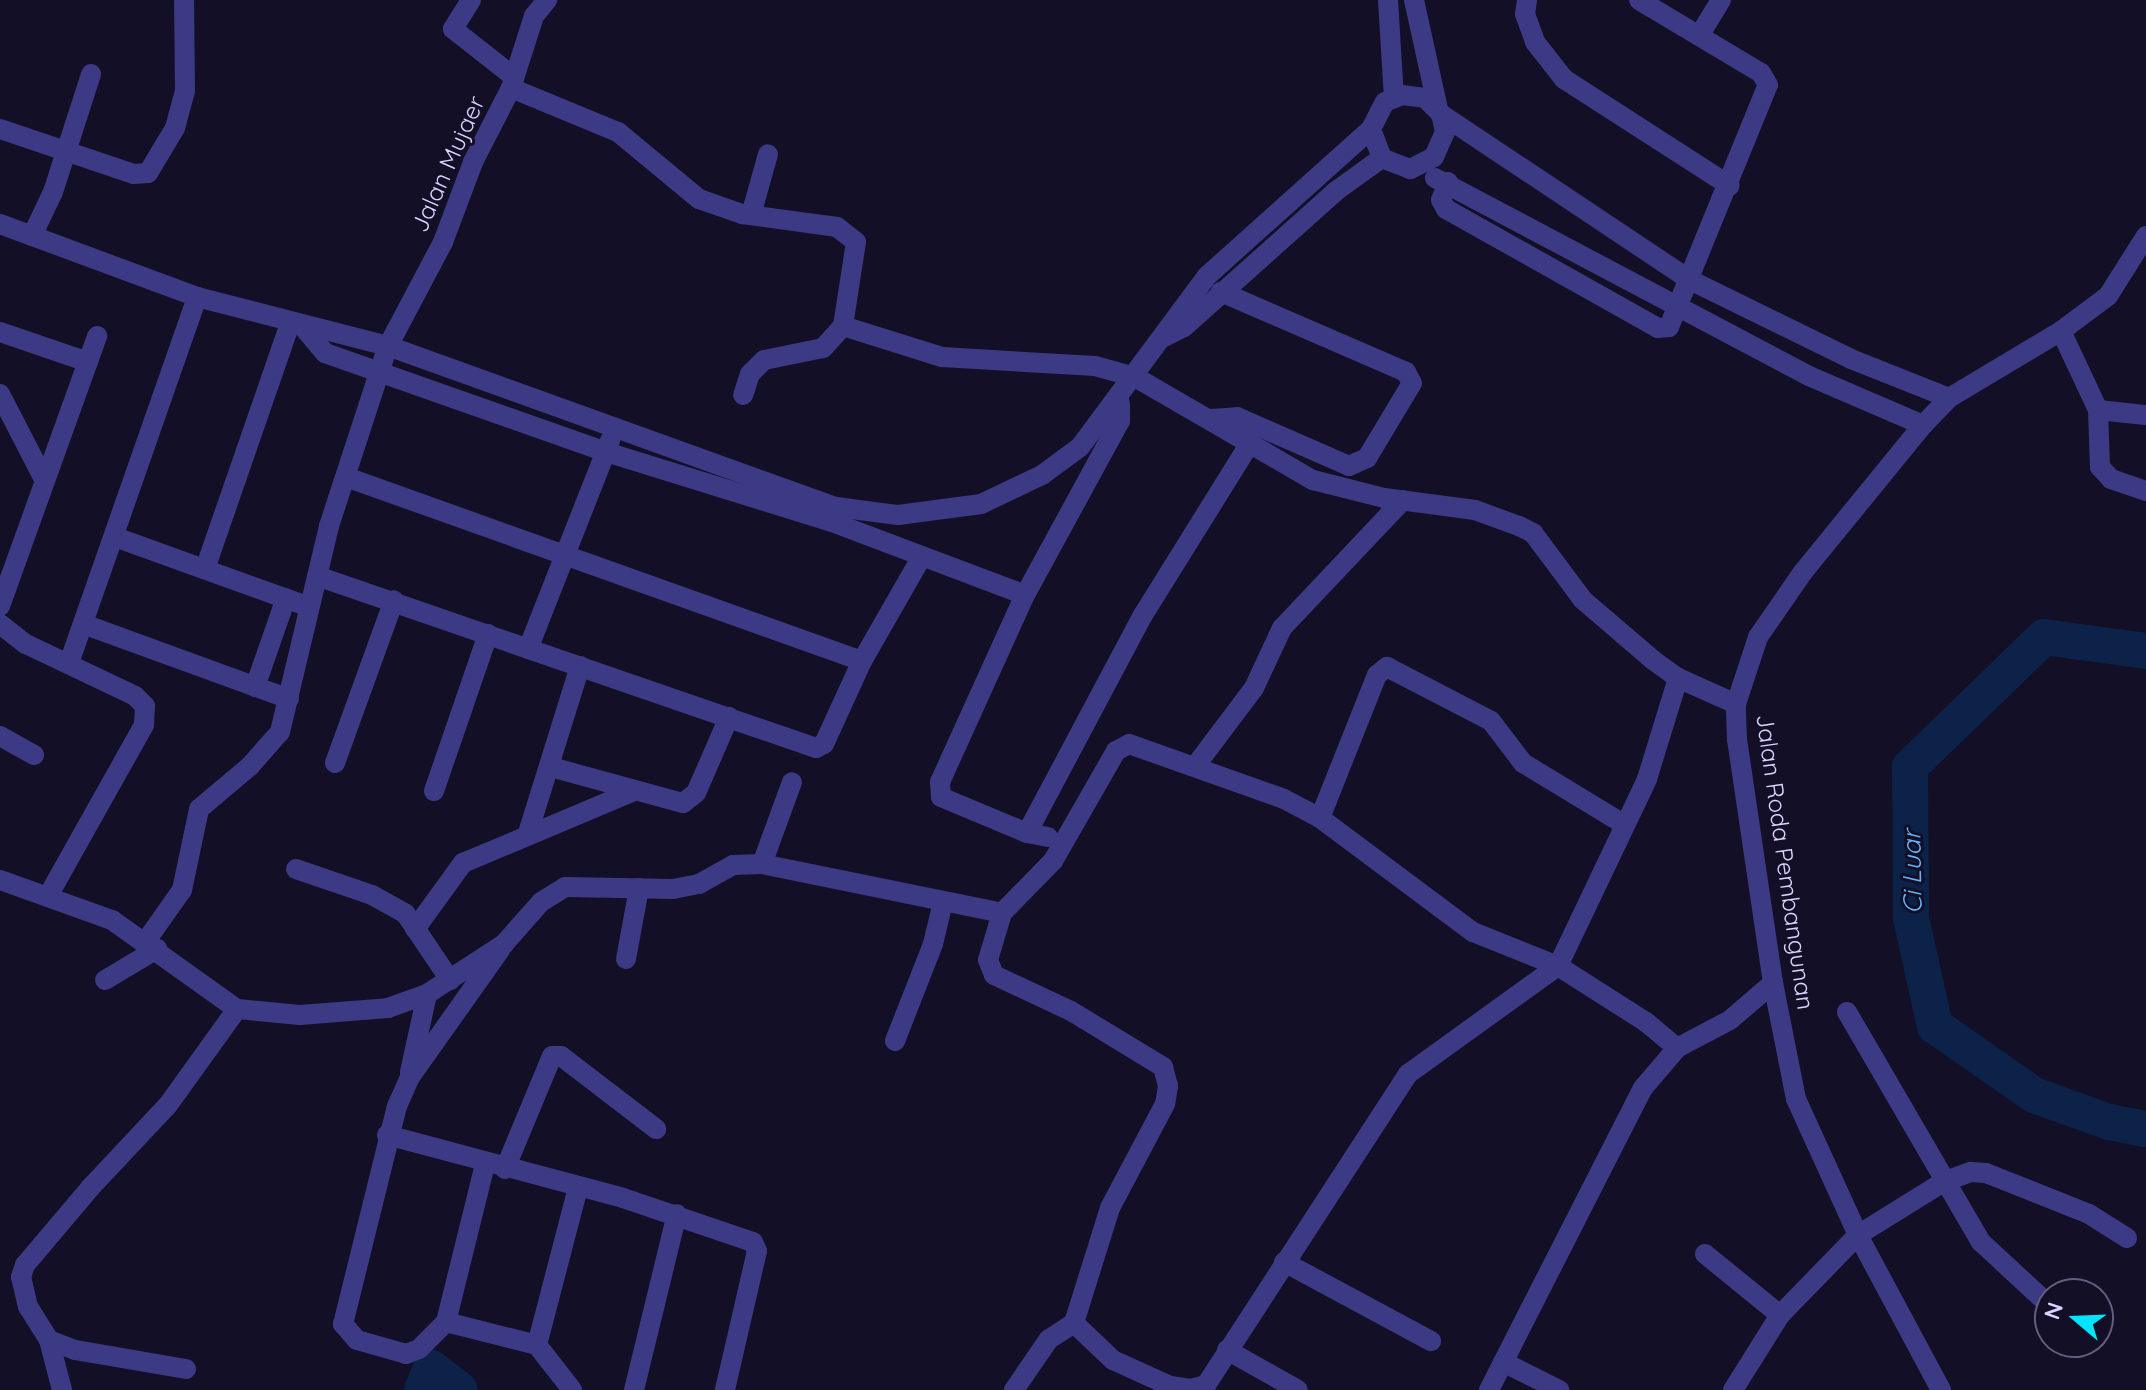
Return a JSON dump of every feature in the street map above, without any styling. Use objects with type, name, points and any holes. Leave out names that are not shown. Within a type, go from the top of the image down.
[{"type":"street","points":[[0,129],[134,174],[148,173],[175,128],[185,91],[184,0]]},
{"type":"street","points":[[471,0],[453,29],[512,82],[609,127],[699,199],[751,215],[837,227],[856,242],[843,326],[823,348],[764,360],[750,374],[743,395]]},
{"type":"street","name":"Jalan Mujaer","points":[[152,945],[182,890],[199,809],[270,746],[289,699],[345,468],[388,346],[443,242],[473,162],[512,82],[534,16],[547,0]]},
{"type":"street","points":[[1527,0],[1525,14],[1535,42],[1564,79],[1730,186]]},
{"type":"street","points":[[1448,182],[1441,200],[1446,209],[1658,328],[1669,327],[1730,186],[1768,85],[1761,73],[1639,0]]},
{"type":"street","points":[[1699,36],[1721,0]]},
{"type":"street","points":[[1394,97],[1388,4],[1414,5],[1445,132],[1440,150],[1427,163],[1410,169]]},
{"type":"street","points":[[32,236],[66,150],[91,74]]},
{"type":"street","points":[[297,325],[325,353],[606,452],[834,514],[943,512],[991,500],[1042,475],[1080,447],[1121,397],[1164,337],[1170,321],[1207,276],[1371,129],[1378,110],[1394,97],[1418,95],[1690,280],[1851,359],[1949,398]]},
{"type":"street","points":[[1371,129],[1382,158],[1448,182],[1809,376],[1923,425]]},
{"type":"street","points":[[751,215],[768,154]]},
{"type":"street","points":[[1164,337],[1184,327],[1336,191],[1382,158]]},
{"type":"street","points":[[1320,174],[1336,191]]},
{"type":"street","points":[[0,224],[197,297],[297,325],[331,328],[388,346],[834,514],[921,558],[1025,595]]},
{"type":"street","name":"Jalan Roda Pembangunan","points":[[1941,1390],[1858,1235],[1796,1099],[1773,983],[1737,740],[1736,704],[1758,637],[1803,572],[1923,425],[1949,398],[2061,331],[2108,296],[2146,236]]},
{"type":"street","points":[[1211,419],[1237,417],[1349,466],[1367,458],[1412,383],[1406,372],[1221,292]]},
{"type":"street","points":[[69,663],[86,625],[197,297]]},
{"type":"street","points":[[205,569],[297,325]]},
{"type":"street","points":[[843,326],[942,357],[1095,366],[1135,377],[1211,419],[1248,446],[1313,480],[1403,500],[1475,510],[1533,533],[1583,600],[1678,678],[1736,704]]},
{"type":"street","points":[[2061,331],[2098,410],[2100,467],[2111,479],[2146,491]]},
{"type":"street","points":[[0,332],[88,362]]},
{"type":"street","points":[[0,606],[97,336]]},
{"type":"street","points":[[0,394],[45,481]]},
{"type":"street","points":[[1048,837],[1027,833],[938,793],[1025,595],[1120,421],[1121,397]]},
{"type":"street","points":[[2098,410],[2146,415]]},
{"type":"street","points":[[528,649],[614,429]]},
{"type":"street","points":[[1027,833],[1143,615],[1248,446]]},
{"type":"street","points":[[345,468],[564,553],[862,661]]},
{"type":"street","points":[[1196,765],[1254,688],[1282,628],[1403,500]]},
{"type":"street","points":[[115,537],[309,607]]},
{"type":"street","points":[[317,576],[821,746],[862,661],[921,558]]},
{"type":"street","points":[[255,687],[286,598]]},
{"type":"street","points":[[335,763],[394,600]]},
{"type":"street","points":[[0,624],[26,644],[135,696],[146,714],[48,896]]},
{"type":"street","points":[[86,625],[289,699]]},
{"type":"street","points":[[434,791],[488,634]]},
{"type":"street","points":[[528,833],[580,666]]},
{"type":"street","points":[[1320,818],[1377,675],[1387,667],[1491,721],[1523,763],[1625,825]]},
{"type":"street","points":[[1074,1323],[1113,1360],[1170,1386],[1191,1389],[1206,1387],[1227,1350],[1408,1074],[1558,966],[1647,779],[1678,678]]},
{"type":"street","points":[[551,767],[675,804],[690,799],[729,717]]},
{"type":"street","points":[[0,736],[34,755]]},
{"type":"street","points":[[1014,1390],[1049,1339],[1074,1323],[1110,1208],[1165,1104],[1167,1077],[1163,1067],[1071,1011],[994,975],[988,960],[1002,913],[1053,861],[1122,747],[1140,746],[1196,765],[1320,818],[1473,932],[1558,966],[1646,1022],[1677,1048]]},
{"type":"street","points":[[762,864],[792,782]]},
{"type":"street","points":[[415,929],[463,863],[528,833],[632,792]]},
{"type":"street","points":[[410,1077],[504,944],[541,902],[565,887],[686,887],[733,865],[762,864],[1002,913]]},
{"type":"street","points":[[296,869],[392,905],[415,929],[450,980]]},
{"type":"street","points":[[0,880],[112,920],[152,945],[237,1009],[300,1015],[357,1011],[427,994],[504,944]]},
{"type":"street","points":[[626,959],[639,888]]},
{"type":"street","points":[[895,1041],[933,944],[943,902]]},
{"type":"street","points":[[105,980],[152,945]]},
{"type":"street","points":[[1489,1390],[1643,1088],[1677,1048],[1741,1013],[1773,983]]},
{"type":"street","points":[[427,994],[410,1077],[387,1135],[343,1324],[357,1340],[406,1354],[419,1349],[446,1322],[495,1166],[552,1056],[561,1056],[656,1129]]},
{"type":"street","points":[[62,1390],[49,1340],[22,1291],[25,1265],[168,1105],[237,1009]]},
{"type":"street","points":[[1847,1012],[1943,1182],[1990,1254],[2034,1292]]},
{"type":"street","points":[[387,1135],[677,1214],[749,1239],[755,1246],[725,1390]]},
{"type":"street","points":[[1733,1390],[1780,1315],[1858,1235],[1943,1182],[1971,1172],[1986,1173],[2089,1214],[2127,1238]]},
{"type":"street","points":[[537,1345],[578,1188]]},
{"type":"street","points":[[634,1390],[677,1214]]},
{"type":"street","points":[[1705,1254],[1780,1315]]},
{"type":"street","points":[[1284,1262],[1431,1341]]},
{"type":"street","points":[[446,1322],[537,1345],[572,1390]]},
{"type":"street","points":[[49,1340],[75,1350],[186,1369]]},
{"type":"street","points":[[1227,1350],[1298,1390]]},
{"type":"street","points":[[1503,1362],[1559,1390]]},
{"type":"waterway","name":"Ci Luar","points":[[2146,651],[2044,637],[1910,767],[1911,918],[1935,1026],[2034,1095],[2109,1122],[2146,1129]]},
{"type":"waterway","name":"Ci Luar","points":[[422,1390],[431,1368],[460,1390]]}]
